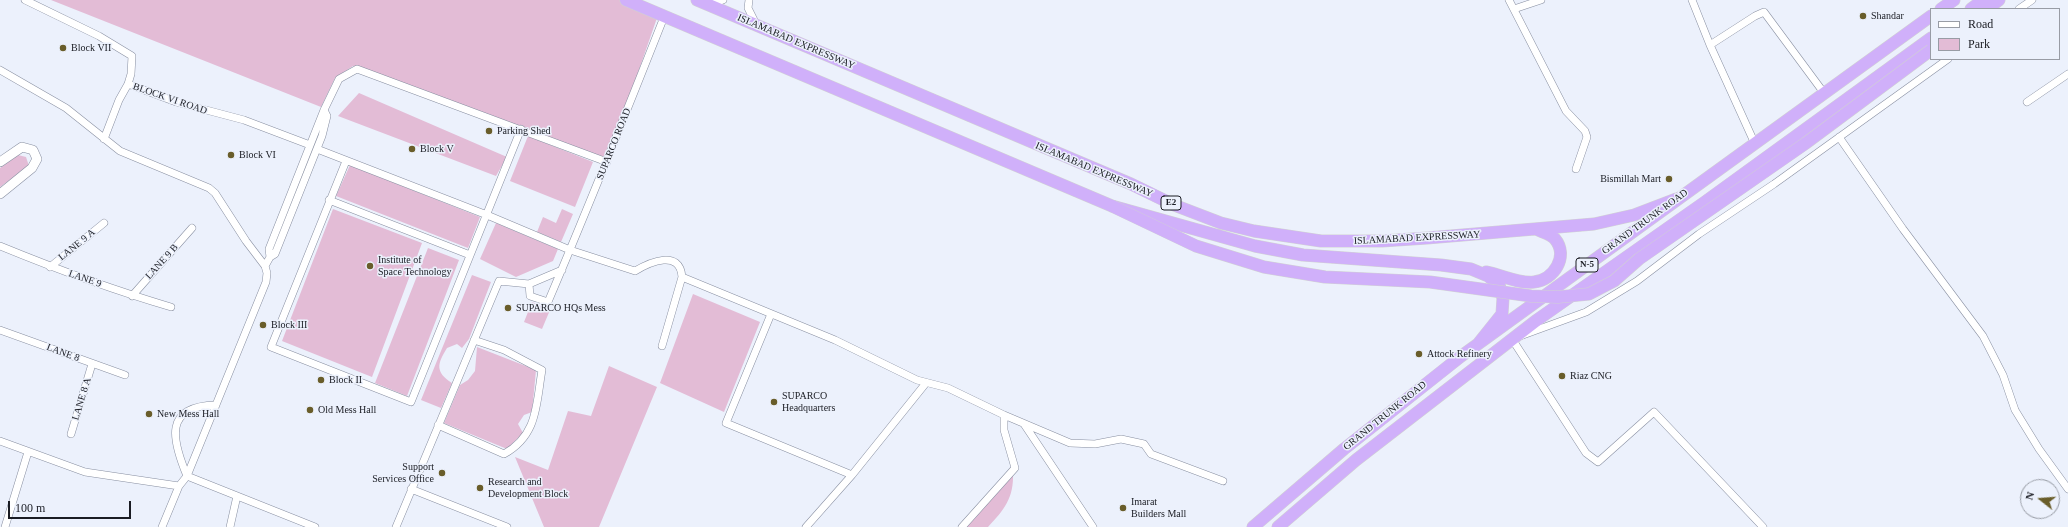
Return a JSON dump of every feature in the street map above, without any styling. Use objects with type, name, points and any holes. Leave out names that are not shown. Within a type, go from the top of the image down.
[{"type":"highway","points":[[626,0],[1112,206],[1196,246],[1264,267],[1325,277],[1430,282],[1531,296],[1558,297],[1589,294],[1614,281],[1640,259],[1806,143],[1930,51]]},
{"type":"highway","name":"ISLAMABAD EXPRESSWAY","points":[[697,0],[1131,184],[1174,205],[1222,223],[1261,232],[1321,241],[1382,241],[1535,229],[1594,224],[1634,215],[1676,199]]},
{"type":"highway","points":[[1942,8],[1954,0]]},
{"type":"highway","points":[[1972,8],[1983,0]]},
{"type":"highway","points":[[1988,8],[1999,0]]},
{"type":"highway","name":"GRAND TRUNK ROAD","points":[[1253,527],[1356,440],[1478,344],[1676,199],[1756,144],[1930,17]]},
{"type":"highway","name":"GRAND TRUNK ROAD","points":[[1278,527],[1356,460],[1512,338],[1930,39]]},
{"type":"highway","points":[[1112,206],[1255,246],[1303,255],[1441,264],[1472,269],[1527,283],[1543,280],[1552,274],[1558,265],[1561,256],[1555,239],[1535,229]]},
{"type":"highway","points":[[1472,269],[1488,276],[1499,285],[1503,298],[1502,314],[1478,344]]},
{"type":"street","name":"BLOCK VI ROAD","points":[[25,0],[99,36],[132,56],[132,74],[128,84],[176,102],[244,120],[310,145]]},
{"type":"street","points":[[709,5],[722,0]]},
{"type":"street","points":[[749,0],[748,8],[757,25]]},
{"type":"street","points":[[1509,0],[1566,111],[1585,131],[1587,137],[1576,169]]},
{"type":"street","points":[[1514,9],[1541,0]]},
{"type":"street","points":[[1692,0],[1710,45],[1756,144]]},
{"type":"street","points":[[2020,8],[2032,0]]},
{"type":"street","points":[[1710,45],[1755,16],[1764,12],[1824,93]]},
{"type":"street","name":"SUPARCO ROAD","points":[[529,284],[530,296],[548,302],[607,162],[664,17]]},
{"type":"street","points":[[1763,527],[1654,412],[1598,462],[1586,453],[1512,338],[1586,312],[1637,281],[1699,234],[1947,60]]},
{"type":"street","points":[[0,70],[66,108],[120,151],[209,188],[215,193],[265,266],[267,273],[266,282],[187,476],[179,486],[162,527]]},
{"type":"street","points":[[270,257],[269,249],[324,110],[339,79],[357,70],[521,129],[607,162]]},
{"type":"street","points":[[2027,102],[2068,74]]},
{"type":"street","points":[[104,139],[119,100],[128,84]]},
{"type":"street","points":[[265,266],[270,257],[275,254],[318,148],[327,116],[324,110]]},
{"type":"street","points":[[346,161],[270,347],[411,402],[521,129]]},
{"type":"street","points":[[1839,137],[1903,229],[1982,336],[2003,375],[2015,410],[2039,449],[2068,488]]},
{"type":"street","points":[[310,145],[346,161],[487,215],[570,250],[635,271],[649,263],[665,259],[677,263],[681,269],[682,277],[662,346]]},
{"type":"street","points":[[310,145],[318,148]]},
{"type":"street","points":[[0,162],[22,147],[33,150],[37,159],[32,168],[0,194]]},
{"type":"street","points":[[330,200],[470,255]]},
{"type":"street","name":"LANE 9 A","points":[[50,267],[104,224]]},
{"type":"street","name":"LANE 9 B","points":[[132,296],[192,228]]},
{"type":"street","name":"LANE 9","points":[[0,246],[50,267],[132,296],[171,307]]},
{"type":"street","points":[[396,527],[499,281],[529,284],[562,270]]},
{"type":"street","points":[[682,277],[835,340],[917,380],[948,388],[1004,415],[1070,443],[1095,444],[1121,439],[1144,444],[1151,454],[1223,481]]},
{"type":"street","points":[[771,314],[726,423],[852,475]]},
{"type":"street","name":"LANE 8","points":[[0,330],[125,375]]},
{"type":"street","points":[[438,425],[504,454],[517,447],[534,422],[542,370],[504,350],[474,340]]},
{"type":"street","name":"LANE 8 A","points":[[71,434],[92,364]]},
{"type":"street","points":[[806,527],[852,475],[926,383]]},
{"type":"street","points":[[216,405],[204,405],[189,410],[180,417],[175,432],[177,451],[187,476],[315,527]]},
{"type":"street","points":[[962,527],[1015,468],[1004,430],[1004,415]]},
{"type":"street","points":[[1024,423],[1093,527]]},
{"type":"street","points":[[0,441],[85,472],[179,486]]},
{"type":"street","points":[[5,527],[28,452]]},
{"type":"street","points":[[411,489],[507,527]]},
{"type":"street","points":[[230,527],[237,496]]},
{"type":"green space","points":[[51,0],[622,0],[658,15],[607,162],[353,66],[335,78],[321,107]]},
{"type":"green space","points":[[359,93],[507,157],[496,176],[338,116]]},
{"type":"green space","points":[[528,136],[593,162],[575,207],[510,181]]},
{"type":"green space","points":[[18,155],[26,157],[29,166],[0,187],[0,168]]},
{"type":"green space","points":[[350,165],[480,217],[468,248],[336,196]]},
{"type":"green space","points":[[333,209],[422,243],[372,377],[282,341]]},
{"type":"green space","points":[[562,209],[573,214],[561,242],[537,232],[543,217],[556,223]]},
{"type":"green space","points":[[496,223],[558,249],[553,261],[516,277],[480,259]]},
{"type":"green space","points":[[428,248],[459,260],[407,396],[375,383]]},
{"type":"green space","points":[[472,275],[491,282],[469,339],[462,348],[457,344],[447,348],[441,359],[439,367],[440,371],[446,379],[452,383],[441,408],[421,400]]},
{"type":"green space","points":[[693,294],[760,322],[724,412],[660,383]]},
{"type":"green space","points":[[532,302],[550,310],[542,329],[524,322]]},
{"type":"green space","points":[[477,347],[536,370],[532,412],[524,415],[518,424],[523,433],[507,449],[444,423],[460,385],[468,380],[475,371]]},
{"type":"green space","points":[[609,366],[657,387],[599,527],[544,527],[515,457],[548,470],[568,411],[591,416]]},
{"type":"green space","points":[[1013,473],[1010,497],[994,521],[988,527],[966,527]]},
{"type":"place","name":"Shandar","points":[[1863,16]]},
{"type":"place","name":"Block VII","points":[[63,48]]},
{"type":"place","name":"Parking Shed","points":[[489,131]]},
{"type":"place","name":"Block V","points":[[412,149]]},
{"type":"place","name":"Block VI","points":[[231,155]]},
{"type":"place","name":"Bismillah Mart","points":[[1669,179]]},
{"type":"place","name":"Institute of Space Technology","points":[[370,266]]},
{"type":"place","name":"SUPARCO HQs Mess","points":[[508,308]]},
{"type":"place","name":"Block III","points":[[263,325]]},
{"type":"place","name":"Attock Refinery","points":[[1419,354]]},
{"type":"place","name":"Riaz CNG","points":[[1562,376]]},
{"type":"place","name":"Block II","points":[[321,380]]},
{"type":"place","name":"SUPARCO Headquarters","points":[[774,402]]},
{"type":"place","name":"Old Mess Hall","points":[[310,410]]},
{"type":"place","name":"New Mess Hall","points":[[149,414]]},
{"type":"place","name":"Support Services Office","points":[[442,473]]},
{"type":"place","name":"Research and Development Block","points":[[480,488]]},
{"type":"place","name":"Imarat Builders Mall","points":[[1123,508]]}]
